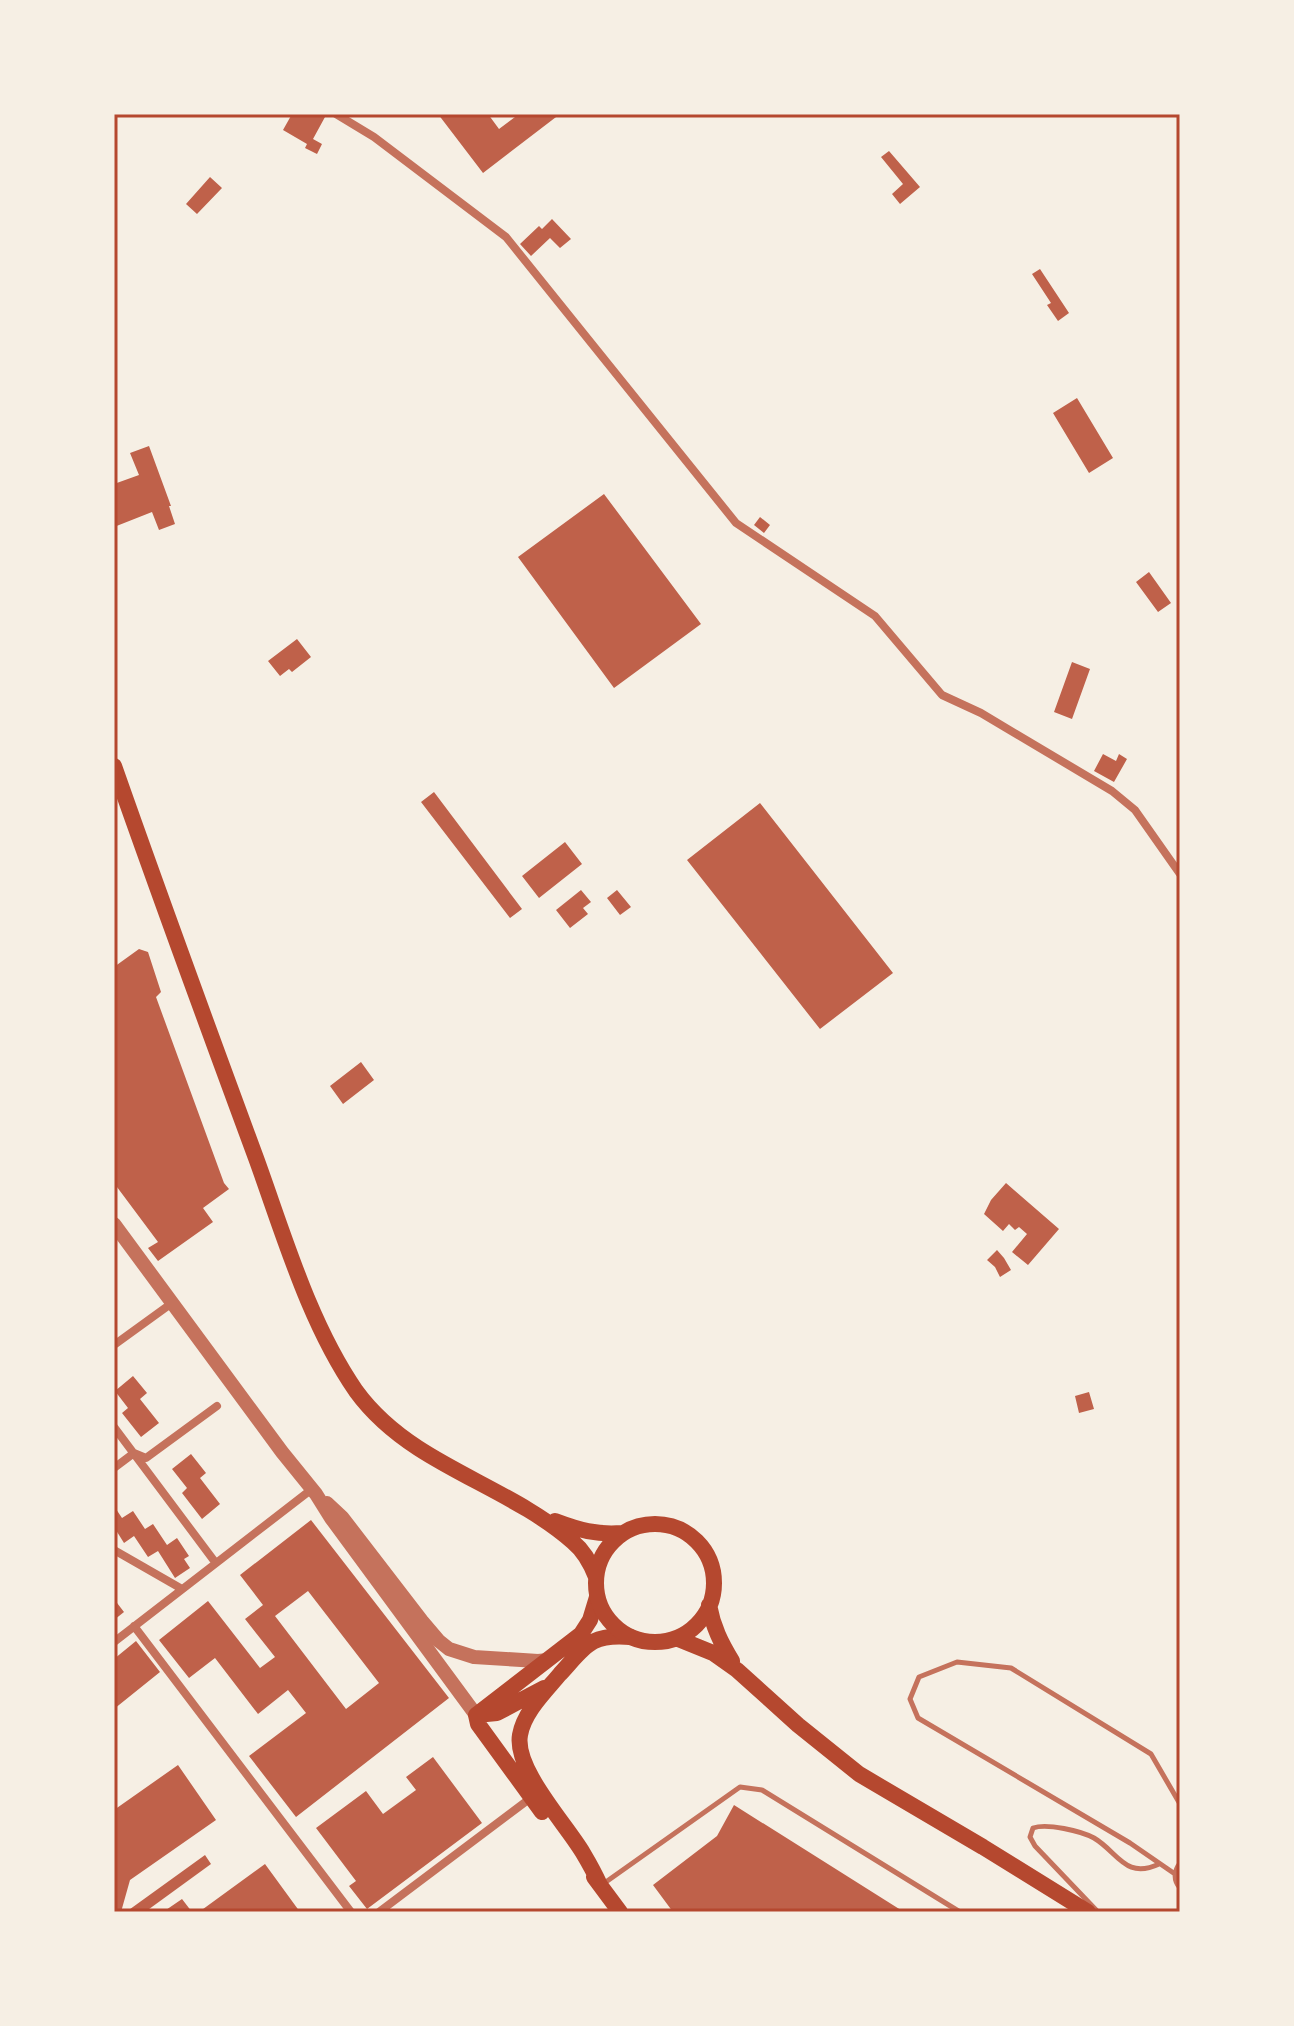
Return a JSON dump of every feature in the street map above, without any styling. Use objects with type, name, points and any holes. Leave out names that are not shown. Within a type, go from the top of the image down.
[{"type":"main road","points":[[114,766],[302,1282],[337,1361],[358,1394],[378,1415],[417,1447],[532,1512],[575,1543],[596,1577]]},
{"type":"main road","points":[[532,1512],[582,1531],[622,1533]]},
{"type":"main road","points":[[535,1794],[522,1757],[520,1732],[531,1710],[577,1653],[595,1640],[612,1635],[653,1642],[676,1638],[690,1630],[709,1605],[713,1572],[708,1556],[686,1532],[670,1525],[654,1523],[622,1533],[609,1545],[600,1560],[596,1577],[597,1597],[604,1614],[631,1637]]},
{"type":"main road","points":[[476,1715],[581,1634],[590,1620],[597,1597]]},
{"type":"main road","points":[[709,1605],[721,1644],[737,1670]]},
{"type":"main road","points":[[676,1638],[713,1653],[737,1670],[859,1774],[1088,1912]]},
{"type":"main road","points":[[476,1715],[497,1713],[551,1683]]},
{"type":"main road","points":[[476,1715],[478,1724],[535,1794],[620,1912]]},
{"type":"street","points":[[340,115],[374,137],[506,237],[736,523],[875,616],[942,695],[981,713],[1112,791],[1135,810],[1180,874]]},
{"type":"street","points":[[114,1224],[314,1491],[476,1715]]},
{"type":"street","points":[[114,1345],[172,1303]]},
{"type":"street","points":[[134,1453],[146,1458],[217,1406]]},
{"type":"street","points":[[114,1427],[215,1562]]},
{"type":"street","points":[[114,1468],[134,1453]]},
{"type":"street","points":[[114,1642],[215,1562],[314,1491]]},
{"type":"street","points":[[314,1491],[342,1517],[422,1621],[449,1649],[474,1657],[548,1660]]},
{"type":"street","points":[[114,1550],[182,1589]]},
{"type":"street","points":[[134,1626],[351,1912]]},
{"type":"street","points":[[379,1912],[535,1794]]},
{"type":"lane","points":[[1175,1874],[1130,1843],[918,1718],[910,1699],[919,1677],[957,1662],[1011,1668],[1151,1754],[1180,1804]]},
{"type":"lane","points":[[600,1885],[740,1787],[762,1790],[960,1912]]},
{"type":"lane","points":[[1098,1912],[1035,1846],[1030,1837],[1033,1828],[1042,1825],[1093,1837],[1125,1864],[1138,1869],[1160,1863]]},
{"type":"lane","points":[[1180,1863],[1175,1874],[1180,1888]]},
{"type":"building","points":[[292,114],[320,114],[325,117],[313,139],[322,144],[317,154],[305,148],[307,144],[283,130]]},
{"type":"building","points":[[438,114],[488,114],[499,129],[515,117],[513,114],[560,114],[483,173]]},
{"type":"building","points":[[889,151],[920,187],[900,204],[892,194],[903,184],[881,157]]},
{"type":"building","points":[[210,177],[222,188],[197,214],[186,204]]},
{"type":"building","points":[[552,219],[571,239],[560,248],[550,238],[531,256],[520,244],[539,226],[542,229]]},
{"type":"building","points":[[1040,269],[1069,313],[1058,321],[1047,305],[1051,303],[1032,274]]},
{"type":"building","points":[[1077,398],[1113,458],[1089,473],[1053,413]]},
{"type":"building","points":[[149,446],[175,524],[159,530],[152,512],[114,527],[114,484],[139,475],[130,453]]},
{"type":"building","points":[[604,494],[701,624],[614,688],[518,557]]},
{"type":"building","points":[[760,517],[770,525],[764,533],[754,525]]},
{"type":"building","points":[[1149,572],[1171,603],[1158,612],[1136,582]]},
{"type":"building","points":[[297,639],[311,657],[292,672],[289,669],[280,676],[268,661]]},
{"type":"building","points":[[1072,662],[1090,669],[1072,719],[1054,712]]},
{"type":"building","points":[[1103,754],[1116,761],[1119,754],[1127,759],[1114,782],[1094,771]]},
{"type":"building","points":[[434,792],[522,909],[510,918],[421,802]]},
{"type":"building","points":[[760,803],[893,973],[820,1029],[687,860]]},
{"type":"building","points":[[565,842],[582,864],[539,898],[522,876]]},
{"type":"building","points":[[581,890],[591,902],[583,908],[588,914],[570,928],[556,910]]},
{"type":"building","points":[[617,890],[631,907],[620,915],[607,898]]},
{"type":"building","points":[[139,949],[148,952],[161,992],[156,997],[224,1183],[229,1189],[203,1208],[213,1222],[158,1261],[148,1248],[158,1242],[114,1183],[114,967]]},
{"type":"building","points":[[361,1062],[374,1080],[343,1104],[330,1086]]},
{"type":"building","points":[[1006,1183],[1059,1229],[1028,1265],[1012,1252],[1027,1234],[1009,1224],[1003,1231],[984,1214]]},
{"type":"building","points":[[997,1250],[1011,1270],[1000,1277],[987,1260]]},
{"type":"building","points":[[133,1376],[147,1393],[140,1399],[159,1423],[141,1437],[122,1413],[128,1408],[115,1391]]},
{"type":"building","points":[[1089,1392],[1094,1409],[1079,1413],[1075,1396]]},
{"type":"building","points":[[191,1454],[206,1473],[200,1478],[220,1504],[202,1519],[182,1493],[187,1488],[172,1469]]},
{"type":"building","points":[[114,1506],[122,1518],[133,1511],[145,1529],[153,1524],[167,1545],[177,1538],[189,1556],[184,1559],[190,1568],[175,1578],[158,1551],[148,1557],[134,1536],[124,1543],[114,1527]]},
{"type":"building","points":[[311,1520],[449,1698],[296,1817],[249,1756],[306,1713],[288,1690],[258,1714],[215,1658],[189,1678],[159,1640],[208,1601],[260,1668],[275,1657],[245,1619],[263,1605],[240,1575]],"holes":[[[308,1591],[379,1683],[346,1709],[275,1616]]]},
{"type":"building","points":[[114,1599],[124,1612],[114,1620]]},
{"type":"building","points":[[136,1641],[160,1672],[114,1709],[114,1659]]},
{"type":"building","points":[[433,1757],[482,1823],[367,1909],[349,1886],[356,1881],[316,1828],[366,1791],[383,1814],[416,1790],[406,1777]]},
{"type":"building","points":[[178,1765],[216,1820],[130,1880],[121,1912],[114,1912],[114,1810]]},
{"type":"building","points":[[734,1805],[904,1912],[673,1912],[653,1885],[717,1836]]},
{"type":"building","points":[[205,1855],[211,1864],[145,1912],[126,1912]]},
{"type":"building","points":[[265,1864],[300,1912],[199,1912]]},
{"type":"building","points":[[182,1899],[192,1912],[163,1912]]}]
